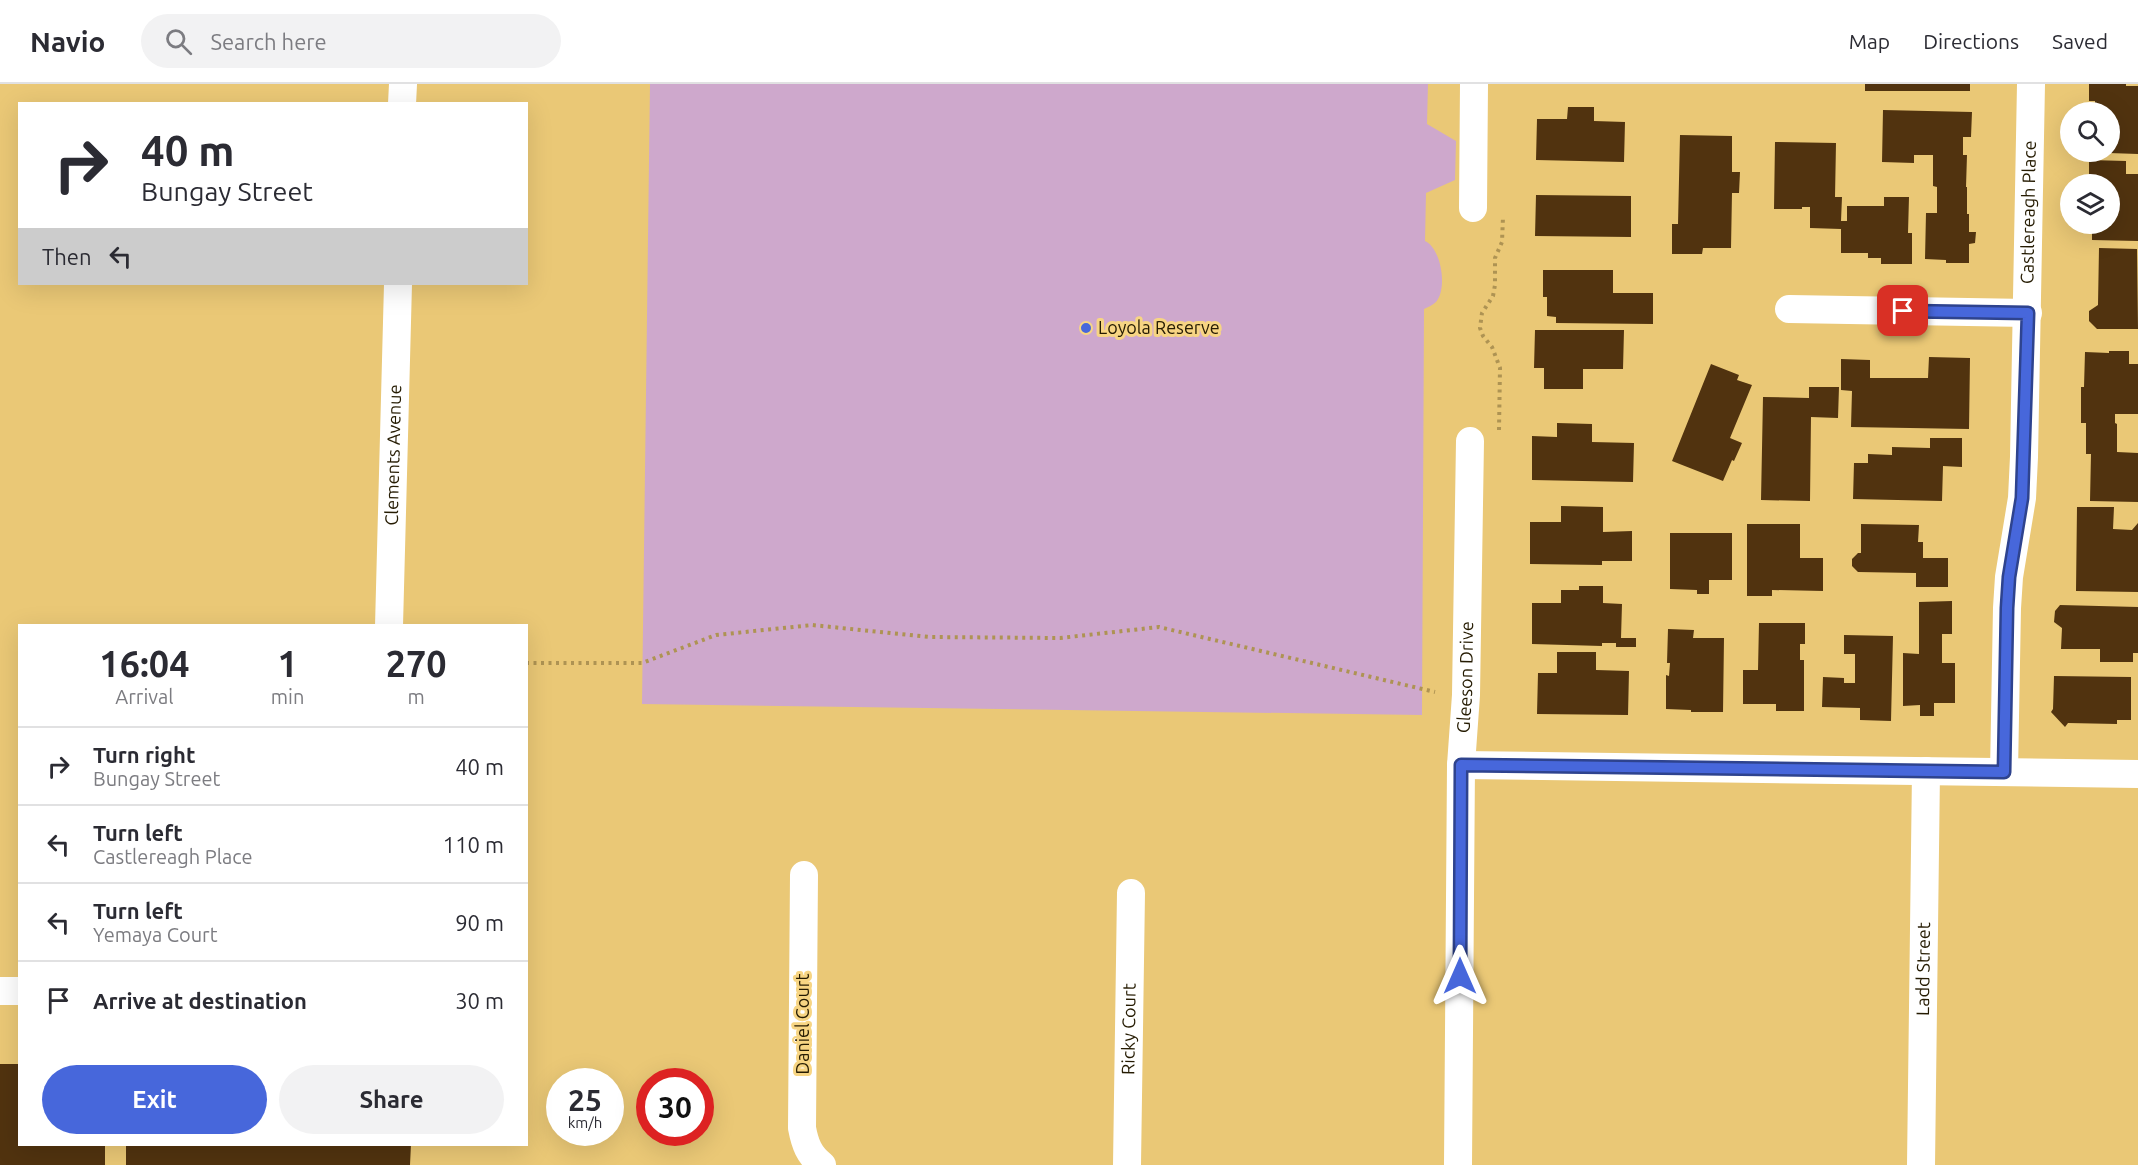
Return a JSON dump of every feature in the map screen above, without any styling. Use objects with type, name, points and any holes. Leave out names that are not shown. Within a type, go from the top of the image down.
[{"type":"street","points":[[402,102],[403,84]]},
{"type":"street","points":[[1473,208],[1474,84]]},
{"type":"street","name":"Castlereagh Place","points":[[2004,772],[2009,577],[2022,498],[2028,313],[2031,84]]},
{"type":"street","name":"Clements Avenue","points":[[389,624],[398,285]]},
{"type":"street","points":[[1789,309],[2028,313]]},
{"type":"street","name":"Gleeson Drive","points":[[1458,1165],[1461,765],[1466,695],[1470,441]]},
{"type":"street","points":[[1461,765],[2138,774]]},
{"type":"street","name":"Ladd Street","points":[[1921,1165],[1926,771]]},
{"type":"street","name":"Daniel Court","points":[[804,875],[802,1128],[810,1153],[822,1165]]},
{"type":"street","name":"Ricky Court","points":[[1127,1165],[1131,892]]},
{"type":"street","points":[[0,991],[18,991]]},
{"type":"path","points":[[1473,208],[1503,208],[1502,242],[1495,258],[1493,297],[1482,313],[1480,328],[1495,353],[1500,368],[1499,431]]},
{"type":"path","points":[[528,663],[642,663],[716,635],[812,625],[930,637],[1048,638],[1159,627],[1433,692],[1466,695]]},
{"type":"shaded area","name":"Loyola Reserve","points":[[650,84],[1428,84],[1427,124],[1456,141],[1455,180],[1426,193],[1425,241],[1431,245],[1439,260],[1442,288],[1436,302],[1424,309],[1422,715],[642,704]]},
{"type":"building","points":[[1865,84],[1970,84],[1970,91],[1865,91]]},
{"type":"building","points":[[2089,84],[2138,86],[2138,154],[2120,153],[2120,102],[2089,101]]},
{"type":"building","points":[[1568,107],[1594,107],[1594,121],[1625,122],[1624,162],[1536,160],[1537,119],[1567,119]]},
{"type":"building","points":[[1883,110],[1972,112],[1971,137],[1963,137],[1963,155],[1967,155],[1966,187],[1969,232],[1976,232],[1975,243],[1969,244],[1969,263],[1946,263],[1946,260],[1925,259],[1926,213],[1937,213],[1937,187],[1933,186],[1933,155],[1914,155],[1914,163],[1882,162]]},
{"type":"building","points":[[1680,135],[1732,136],[1732,172],[1740,172],[1739,193],[1732,193],[1731,248],[1703,248],[1702,254],[1672,254],[1672,224],[1678,224]]},
{"type":"building","points":[[1775,142],[1836,143],[1835,197],[1842,197],[1841,221],[1847,221],[1847,206],[1884,206],[1884,197],[1909,197],[1908,233],[1912,233],[1912,264],[1881,264],[1881,258],[1868,258],[1868,253],[1841,253],[1841,229],[1810,228],[1810,207],[1774,209]]},
{"type":"building","points":[[2120,161],[2126,161],[2126,174],[2138,174],[2138,241],[2092,240],[2092,234],[2120,234],[2120,174],[2089,174],[2089,162]]},
{"type":"building","points":[[1536,195],[1631,196],[1631,237],[1535,236]]},
{"type":"building","points":[[2099,248],[2137,249],[2138,329],[2097,329],[2089,321],[2089,311],[2098,305]]},
{"type":"building","points":[[1543,270],[1613,270],[1613,293],[1653,293],[1653,324],[1556,323],[1556,317],[1547,316],[1547,297],[1543,297]]},
{"type":"building","points":[[1535,330],[1624,330],[1623,369],[1583,369],[1583,389],[1544,389],[1544,368],[1534,368]]},
{"type":"building","points":[[2109,351],[2129,351],[2129,364],[2138,364],[2138,414],[2115,414],[2115,423],[2117,424],[2117,452],[2138,453],[2138,502],[2090,501],[2091,454],[2086,454],[2086,423],[2081,423],[2081,387],[2084,387],[2085,352],[2109,353]]},
{"type":"building","points":[[1929,357],[1970,358],[1969,429],[1851,427],[1852,391],[1841,390],[1841,359],[1870,360],[1870,378],[1928,378]]},
{"type":"building","points":[[1711,364],[1739,375],[1737,380],[1752,385],[1730,438],[1742,443],[1723,481],[1672,461]]},
{"type":"building","points":[[1809,387],[1839,387],[1838,418],[1811,417],[1810,501],[1761,500],[1763,397],[1809,398]]},
{"type":"building","points":[[1557,423],[1592,424],[1592,442],[1634,443],[1633,482],[1532,480],[1532,436],[1557,437]]},
{"type":"building","points":[[1930,438],[1962,438],[1962,467],[1943,466],[1942,501],[1853,499],[1854,463],[1868,463],[1868,454],[1892,455],[1892,447],[1930,448]]},
{"type":"building","points":[[1561,506],[1603,507],[1603,532],[1632,531],[1632,561],[1602,561],[1602,565],[1530,564],[1530,522],[1561,522]]},
{"type":"building","points":[[2077,507],[2114,507],[2113,529],[2132,530],[2138,523],[2138,592],[2076,591]]},
{"type":"building","points":[[1747,524],[1800,524],[1800,558],[1823,558],[1823,591],[1772,590],[1772,596],[1747,596]]},
{"type":"building","points":[[1861,524],[1919,525],[1918,542],[1923,542],[1923,558],[1948,558],[1948,587],[1916,587],[1916,573],[1858,572],[1852,566],[1852,559],[1861,553]]},
{"type":"building","points":[[1670,533],[1732,533],[1732,580],[1709,580],[1709,594],[1697,594],[1697,590],[1670,589]]},
{"type":"building","points":[[1579,586],[1603,586],[1603,603],[1622,604],[1621,638],[1636,638],[1636,647],[1616,647],[1616,643],[1602,643],[1602,646],[1532,644],[1532,603],[1561,603],[1561,590],[1579,590]]},
{"type":"building","points":[[1952,601],[1952,634],[1942,634],[1942,663],[1955,663],[1955,703],[1934,703],[1934,716],[1920,716],[1920,705],[1903,706],[1903,653],[1919,654],[1919,602]]},
{"type":"building","points":[[2060,605],[2138,607],[2138,653],[2133,653],[2133,662],[2100,662],[2100,649],[2061,649],[2062,628],[2054,622],[2055,611]]},
{"type":"building","points":[[1759,623],[1805,623],[1805,644],[1800,644],[1800,660],[1804,660],[1804,711],[1776,711],[1776,704],[1743,704],[1743,670],[1758,670]]},
{"type":"building","points":[[1668,629],[1694,630],[1693,638],[1724,638],[1723,712],[1666,709],[1666,675],[1669,676],[1670,663],[1667,663]]},
{"type":"building","points":[[1844,635],[1893,636],[1891,721],[1860,720],[1860,708],[1822,707],[1823,677],[1844,678],[1844,683],[1855,683],[1855,654],[1844,654]]},
{"type":"building","points":[[1557,652],[1596,652],[1596,670],[1629,671],[1628,715],[1537,714],[1538,673],[1557,673]]},
{"type":"building","points":[[2054,676],[2131,677],[2131,720],[2117,720],[2117,724],[2068,723],[2065,727],[2051,712]]},
{"type":"building","points":[[0,1064],[18,1064],[18,1146],[105,1146],[105,1165],[0,1165]]},
{"type":"building","points":[[126,1146],[411,1146],[410,1165],[126,1165]]},
{"type":"place","name":"Loyola Reserve","points":[[1086,328]]},
{"type":"route","points":[[1460,976],[1461,765],[2004,772],[2007,608],[2009,577],[2022,498],[2028,313],[1903,311]]}]
